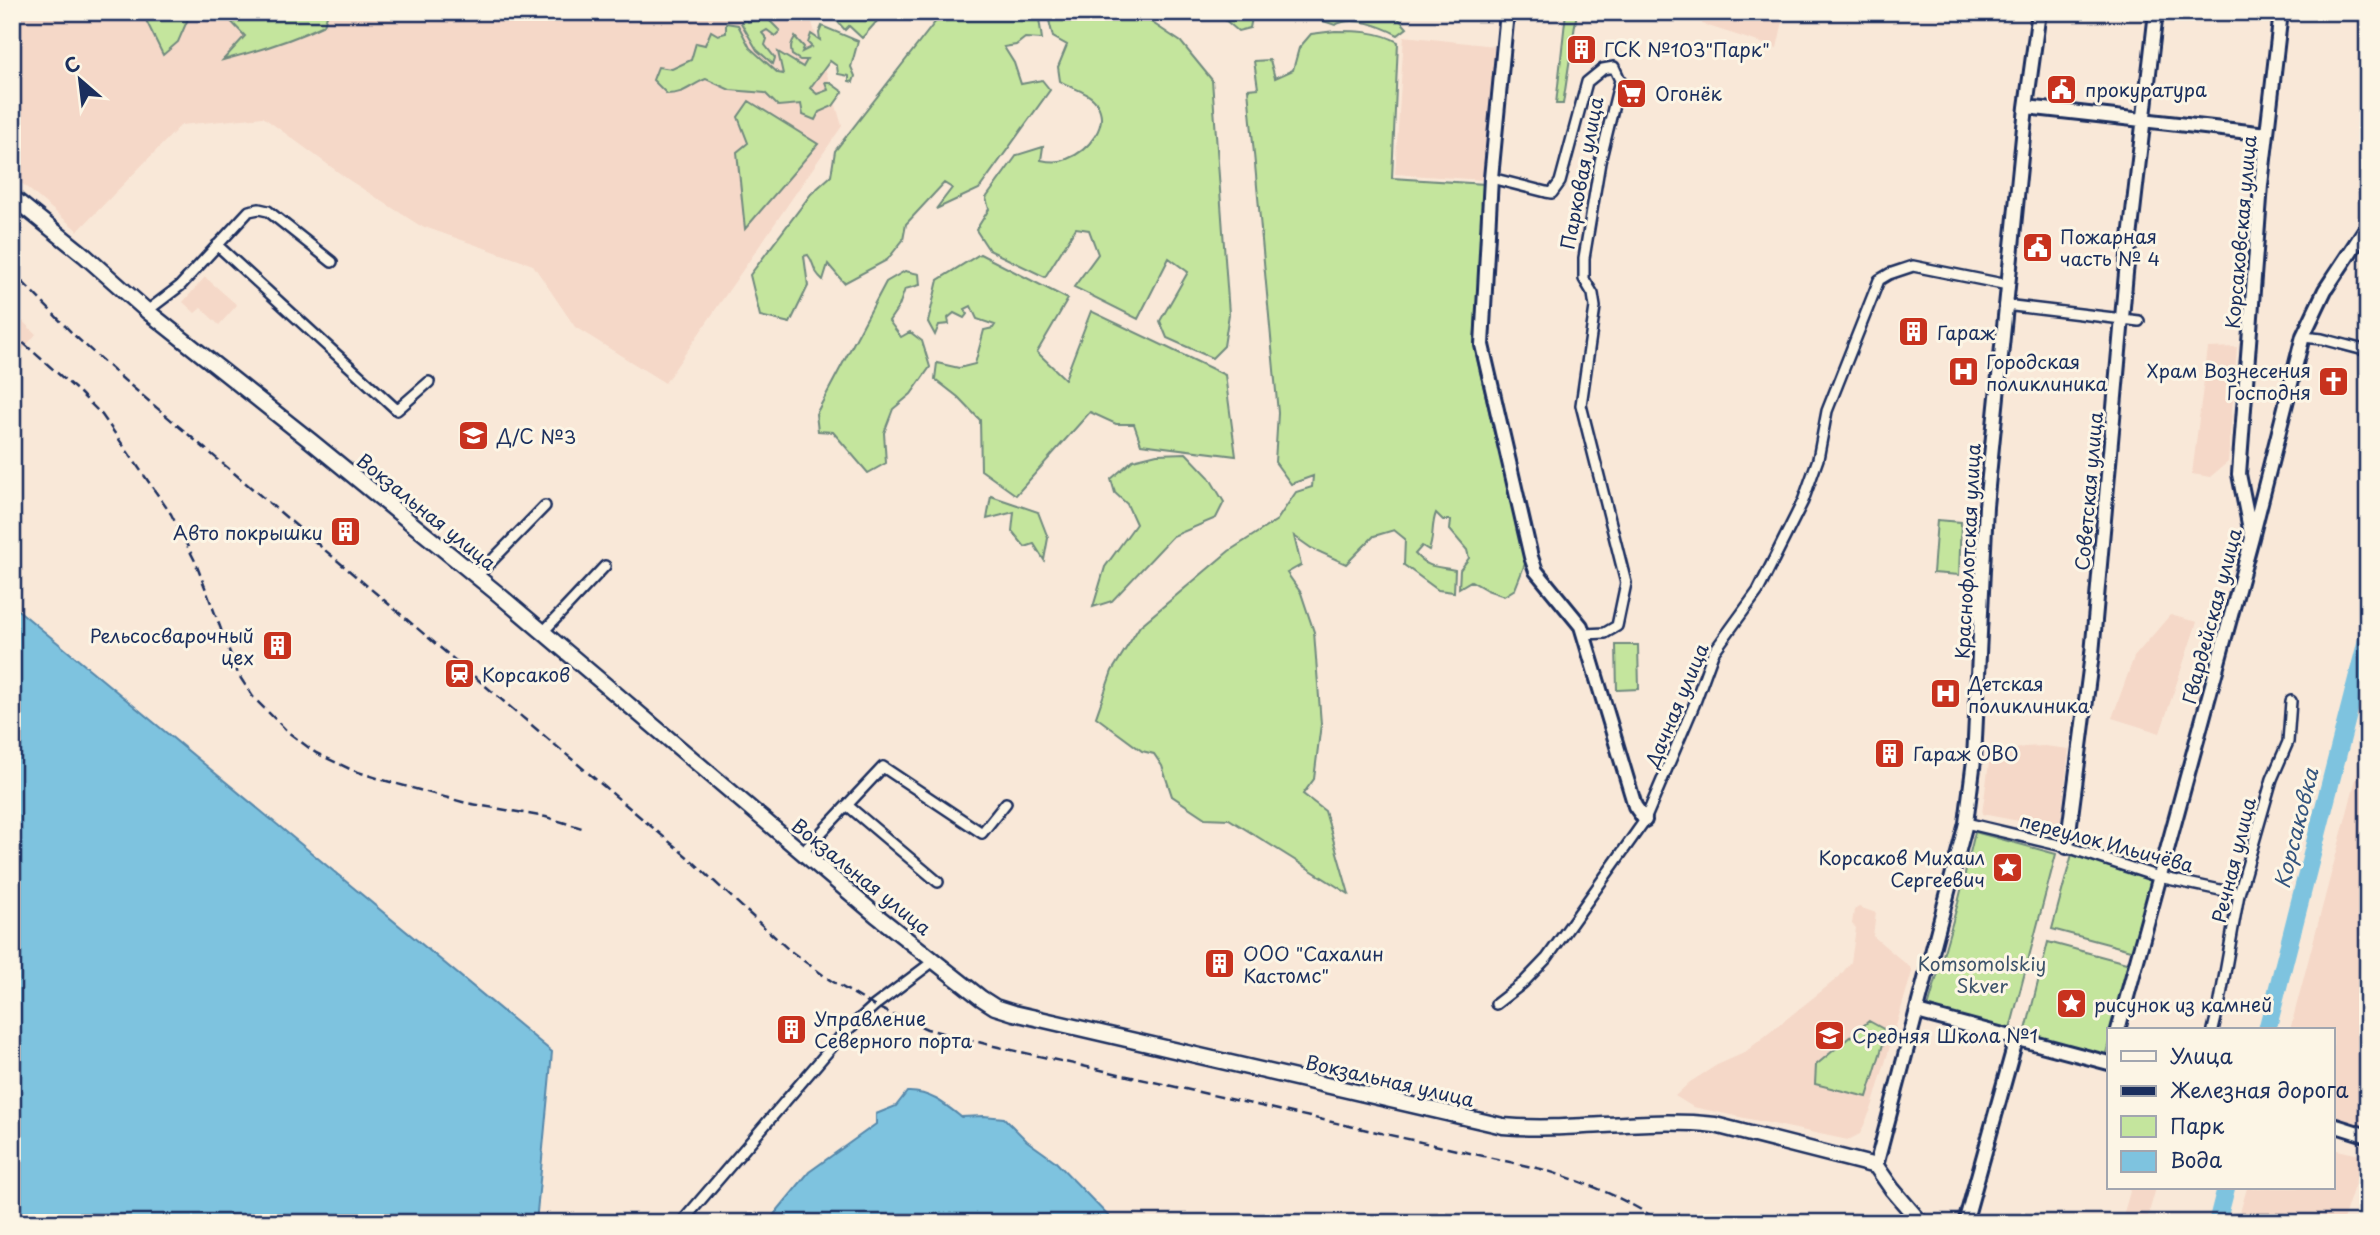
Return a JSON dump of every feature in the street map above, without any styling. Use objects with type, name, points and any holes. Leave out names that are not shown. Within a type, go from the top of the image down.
[{"type":"main road","points":[[1507,12],[1491,178],[1482,345],[1536,571],[1585,634],[1635,806],[1645,820]]},
{"type":"main road","name":"Краснофлотская улица","points":[[1876,1166],[1966,823],[1975,760],[1986,506],[2026,107],[2039,12]]},
{"type":"main road","name":"Советская улица","points":[[2067,847],[2092,654],[2123,319],[2156,12]]},
{"type":"main road","name":"Корсаковская улица","points":[[2252,538],[2239,474],[2252,332],[2255,252],[2281,12]]},
{"type":"main road","points":[[2026,107],[2267,134]]},
{"type":"main road","name":"Вокзальная улица","points":[[12,197],[84,255],[147,311],[292,425],[543,632],[802,853],[995,1007],[1503,1126],[1534,1129],[1692,1123],[1715,1125],[1876,1166]]},
{"type":"main road","name":"Гвардейская улица","points":[[2119,1028],[2252,538],[2303,337],[2325,290],[2368,225]]},
{"type":"main road","points":[[1917,1012],[2107,1063]]},
{"type":"main road","points":[[1965,1223],[2016,1040]]},
{"type":"main road","points":[[2334,1125],[2368,1136]]},
{"type":"main road","points":[[1876,1166],[1921,1223]]},
{"type":"street","name":"Парковая улица","points":[[1491,178],[1546,192],[1552,193],[1556,190],[1563,174],[1587,82],[1603,69],[1614,67],[1619,72],[1620,80],[1600,162],[1584,258],[1584,279],[1593,294],[1594,307],[1581,405],[1626,583],[1617,626],[1605,633],[1585,634]]},
{"type":"street","points":[[147,311],[180,286],[249,211],[268,211],[332,262]]},
{"type":"street","points":[[217,245],[397,410],[429,382]]},
{"type":"street","name":"Дачная улица","points":[[1496,1004],[1523,983],[1548,958],[1645,820],[1713,653],[1758,591],[1803,501],[1818,459],[1827,411],[1879,280],[1913,266],[2008,285]]},
{"type":"street","points":[[2006,305],[2138,321]]},
{"type":"street","points":[[2303,337],[2368,351]]},
{"type":"street","points":[[476,577],[545,506]]},
{"type":"street","points":[[543,632],[605,566]]},
{"type":"street","name":"Речная улица","points":[[2213,1028],[2239,894],[2272,779],[2288,742],[2291,701]]},
{"type":"street","points":[[802,853],[883,767],[982,834],[1006,803]]},
{"type":"street","points":[[847,805],[938,882]]},
{"type":"street","name":"переулок Ильичёва","points":[[1966,823],[2067,847],[2160,877],[2239,894]]},
{"type":"street","points":[[681,1223],[842,1035],[874,1006],[935,960]]},
{"type":"shaded area","points":[[12,12],[809,12],[842,126],[665,383],[575,327],[533,265],[419,225],[349,180],[263,117],[181,125],[78,231],[12,175]]},
{"type":"shaded area","points":[[1705,12],[1785,12],[1777,48],[1702,24]]},
{"type":"shaded area","points":[[1404,36],[1495,46],[1484,180],[1395,174]]},
{"type":"shaded area","points":[[205,277],[237,305],[219,325],[201,308],[195,313],[183,302]]},
{"type":"shaded area","points":[[12,311],[36,334],[12,363]]},
{"type":"shaded area","points":[[2237,347],[2228,462],[2210,477],[2192,474],[2208,348]]},
{"type":"shaded area","points":[[2170,615],[2197,622],[2160,733],[2112,718],[2134,657]]},
{"type":"shaded area","points":[[2368,733],[2368,1135],[2334,1121],[2334,1028],[2291,1028]]},
{"type":"shaded area","points":[[2024,747],[2069,749],[2060,829],[1982,814],[1990,756]]},
{"type":"shaded area","name":"Средняя Школа №1","points":[[1859,907],[1876,913],[1873,936],[1912,969],[1872,1107],[1860,1134],[1848,1140],[1693,1107],[1675,1096],[1690,1082],[1717,1065],[1744,1053],[1839,977],[1851,962],[1856,928],[1852,924],[1854,910]]},
{"type":"shaded area","points":[[2334,1149],[2364,1156],[2342,1223],[2237,1223],[2246,1190],[2334,1190]]},
{"type":"shaded area","points":[[2130,1190],[2155,1190],[2146,1223],[2121,1223]]},
{"type":"green space","points":[[142,12],[191,12],[178,42],[163,55]]},
{"type":"green space","points":[[222,12],[328,12],[324,25],[312,31],[223,60],[245,36]]},
{"type":"green space","points":[[751,12],[761,12],[780,31],[775,36],[767,30],[762,33],[767,39],[765,45],[775,58],[773,64],[757,50],[741,23],[745,19],[748,22],[755,20],[755,15]]},
{"type":"green space","points":[[829,12],[838,12],[841,15],[848,12],[891,12],[887,20],[878,20],[862,38],[849,26],[845,30]]},
{"type":"green space","points":[[943,12],[1038,12],[1042,39],[1025,38],[1016,45],[1004,47],[1014,63],[1021,84],[1042,80],[1050,90],[979,189],[936,209],[952,188],[944,183],[906,224],[903,240],[887,260],[844,283],[828,264],[823,280],[808,255],[804,256],[808,286],[790,323],[760,316],[750,275],[811,194],[831,176],[835,151]]},
{"type":"green space","points":[[1047,12],[1136,12],[1181,42],[1212,80],[1229,314],[1224,346],[1212,358],[1167,338],[1160,321],[1188,272],[1169,258],[1138,319],[1074,287],[1098,254],[1089,230],[1076,228],[1045,277],[989,250],[976,230],[989,209],[986,198],[1017,155],[1043,147],[1041,160],[1064,160],[1089,144],[1099,129],[1100,112],[1094,100],[1060,81],[1058,67],[1067,45],[1053,37]]},
{"type":"green space","points":[[1210,12],[1256,12],[1257,17],[1252,18],[1250,28],[1238,31],[1217,13]]},
{"type":"green space","points":[[1297,12],[1398,12],[1397,17],[1407,28],[1398,35],[1367,23],[1350,21],[1335,25]]},
{"type":"green space","points":[[1566,12],[1577,12],[1563,104],[1556,104]]},
{"type":"green space","points":[[726,23],[738,25],[750,48],[778,73],[783,74],[778,52],[803,67],[807,60],[800,60],[792,55],[791,45],[795,37],[804,47],[802,52],[812,47],[808,43],[811,34],[820,40],[822,26],[858,41],[851,67],[855,76],[853,82],[849,81],[849,76],[838,74],[837,66],[830,61],[810,88],[817,94],[828,90],[825,82],[829,82],[843,92],[833,106],[819,112],[815,120],[803,115],[801,104],[778,106],[765,93],[730,90],[706,79],[683,91],[667,94],[653,80],[658,67],[672,69],[691,60],[696,43],[705,45],[711,31],[718,35],[726,33]]},
{"type":"green space","points":[[1335,31],[1375,34],[1398,42],[1392,178],[1485,184],[1474,345],[1526,561],[1515,589],[1504,596],[1471,581],[1459,588],[1460,570],[1469,558],[1467,550],[1450,530],[1451,520],[1443,520],[1436,513],[1429,550],[1422,546],[1415,554],[1429,565],[1455,570],[1454,592],[1438,590],[1404,565],[1405,539],[1394,530],[1374,536],[1346,564],[1311,548],[1294,536],[1301,565],[1287,573],[1301,593],[1314,632],[1321,724],[1314,779],[1303,794],[1325,811],[1349,894],[1229,819],[1205,818],[1172,796],[1162,766],[1154,754],[1142,751],[1096,717],[1112,671],[1140,626],[1229,551],[1277,520],[1296,492],[1312,487],[1313,476],[1291,484],[1275,462],[1278,413],[1248,89],[1258,88],[1254,61],[1270,60],[1275,78],[1293,70],[1299,48],[1311,34]]},
{"type":"green space","points":[[749,101],[818,144],[745,229],[737,152],[748,143],[738,117]]},
{"type":"green space","points":[[980,254],[1068,299],[1037,352],[1065,379],[1091,311],[1225,375],[1236,456],[1141,444],[1134,424],[1116,424],[1090,412],[1016,495],[981,470],[980,420],[958,397],[935,379],[937,363],[959,368],[975,364],[984,330],[995,325],[977,319],[971,306],[965,309],[967,314],[964,318],[954,313],[948,318],[949,324],[939,325],[935,335],[928,322],[938,280]]},
{"type":"green space","points":[[905,271],[919,274],[920,285],[905,289],[899,306],[889,321],[901,337],[910,332],[922,341],[930,367],[911,394],[893,409],[884,433],[886,463],[868,473],[833,432],[818,431],[816,414],[886,282]]},
{"type":"green space","points":[[1186,453],[1209,477],[1224,502],[1216,518],[1173,536],[1112,601],[1093,607],[1105,567],[1136,524],[1127,504],[1115,493],[1111,479],[1133,460],[1157,454]]},
{"type":"green space","points":[[991,496],[1038,512],[1048,538],[1044,560],[1034,544],[1025,547],[1012,531],[1014,512],[987,519]]},
{"type":"green space","points":[[1937,520],[1961,522],[1959,575],[1933,573]]},
{"type":"green space","points":[[1616,645],[1638,645],[1639,689],[1617,690]]},
{"type":"green space","name":"Komsomolskiy Skver","points":[[1975,832],[2056,854],[2009,1033],[1927,1011]]},
{"type":"green space","points":[[2072,854],[2153,878],[2134,951],[2052,929]]},
{"type":"green space","points":[[2048,942],[2130,964],[2113,1028],[2107,1028],[2105,1057],[2025,1034]]},
{"type":"green space","points":[[1869,1021],[1887,1031],[1867,1097],[1815,1084],[1816,1065]]},
{"type":"water","points":[[12,605],[552,1052],[536,1223],[12,1223]]},
{"type":"water","points":[[907,1092],[930,1096],[961,1117],[1004,1118],[1027,1141],[1055,1161],[1115,1223],[767,1223],[809,1172],[876,1124],[876,1114],[896,1106]]},
{"type":"waterway","name":"Корсаковка","points":[[2268,1028],[2368,636]]},
{"type":"waterway","name":"Корсаковка","points":[[2217,1223],[2225,1190]]},
{"type":"railway","points":[[12,271],[75,336],[124,380],[691,860],[789,950],[830,980],[874,1006],[927,1029],[994,1046],[1541,1169],[1604,1192],[1663,1223]]},
{"type":"railway","points":[[12,333],[102,415],[171,514],[195,561],[238,674],[253,697],[288,732],[316,753],[352,770],[466,803],[546,817],[585,829]]},
{"type":"place","name":"ГСК №103\"Парк\"","points":[[1581,49]]},
{"type":"place","name":"прокуратура","points":[[2062,89]]},
{"type":"place","name":"Огонёк","points":[[1632,93]]},
{"type":"place","name":"Пожарная часть № 4","points":[[2037,247]]},
{"type":"place","name":"Гараж","points":[[1914,332]]},
{"type":"place","name":"Городская поликлиника","points":[[1963,372]]},
{"type":"place","name":"Храм Вознесения Господня","points":[[2334,381]]},
{"type":"place","name":"Д/С №3","points":[[474,436]]},
{"type":"place","name":"Авто покрышки","points":[[346,532]]},
{"type":"place","name":"Рельсосварочный цех","points":[[277,646]]},
{"type":"place","name":"Корсаков","points":[[459,674]]},
{"type":"place","name":"Детская поликлиника","points":[[1945,694]]},
{"type":"place","name":"Гараж ОВО","points":[[1890,753]]},
{"type":"place","name":"Корсаков Михаил Сергеевич","points":[[2008,868]]},
{"type":"place","name":"ООО \"Сахалин Кастомс\"","points":[[1220,964]]},
{"type":"place","name":"рисунок из камней","points":[[2071,1004]]},
{"type":"place","name":"Управление Северного порта","points":[[791,1029]]},
{"type":"place","name":"Средняя Школа №1","points":[[1829,1035]]}]
